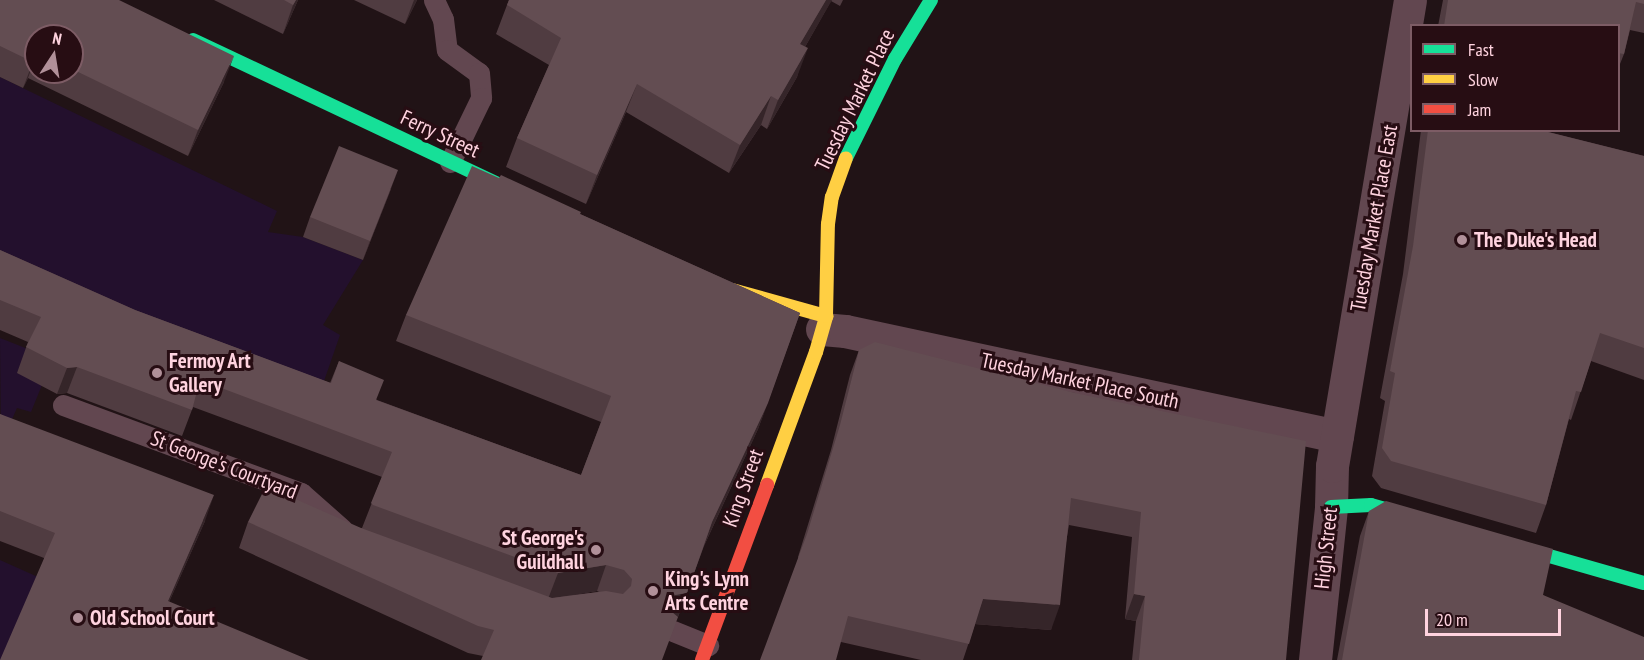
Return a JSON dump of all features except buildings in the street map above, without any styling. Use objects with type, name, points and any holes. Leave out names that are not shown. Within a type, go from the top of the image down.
[{"type":"street","name":"Tuesday Market Place","points":[[824,323],[828,224],[832,197],[843,163],[895,59],[931,0]]},
{"type":"street","name":"Tuesday Market Place East","points":[[1337,436],[1402,111],[1410,0]]},
{"type":"street","name":"Ferry Street","points":[[183,36],[524,197]]},
{"type":"street","points":[[723,287],[824,323]]},
{"type":"street","name":"Tuesday Market Place South","points":[[824,323],[845,331],[1337,436]]},
{"type":"street","name":"King Street","points":[[705,652],[824,323]]},
{"type":"street","name":"High Street","points":[[1315,660],[1331,507],[1332,466],[1337,436]]},
{"type":"street","points":[[1331,507],[1371,505],[1439,525]]},
{"type":"street","points":[[1496,541],[1644,583]]},
{"type":"lane","points":[[434,0],[443,19],[447,50],[479,73],[482,98],[450,162]]},
{"type":"lane","name":"St George's Courtyard","points":[[63,405],[301,493],[357,542]]},
{"type":"lane","points":[[673,632],[705,652]]},
{"type":"shaded area","points":[[0,77],[277,211],[268,232],[303,237],[363,260],[323,325],[340,335],[315,407],[0,280]]},
{"type":"shaded area","points":[[0,338],[28,349],[42,385],[31,412],[17,408],[1,444]]},
{"type":"shaded area","name":"Old School Court","points":[[0,560],[38,577],[1,660],[0,660]]},
{"type":"traffic: fast","points":[[846,158],[895,59],[931,0]]},
{"type":"traffic: fast","points":[[193,40],[510,190]]},
{"type":"traffic: fast","points":[[1331,507],[1371,505],[1420,519]]},
{"type":"traffic: fast","points":[[1507,544],[1644,583]]},
{"type":"traffic: slow","points":[[767,485],[816,352],[826,316],[828,224],[832,197],[846,158]]},
{"type":"traffic: slow","points":[[732,290],[826,316]]},
{"type":"traffic: jam","points":[[702,660],[767,485]]},
{"type":"place","name":"The Duke's Head","points":[[1462,240]]},
{"type":"place","name":"Fermoy Art Gallery","points":[[157,373]]},
{"type":"place","name":"St George's Guildhall","points":[[596,550]]},
{"type":"place","name":"King's Lynn Arts Centre","points":[[653,591]]},
{"type":"place","name":"Old School Court","points":[[78,618]]}]
